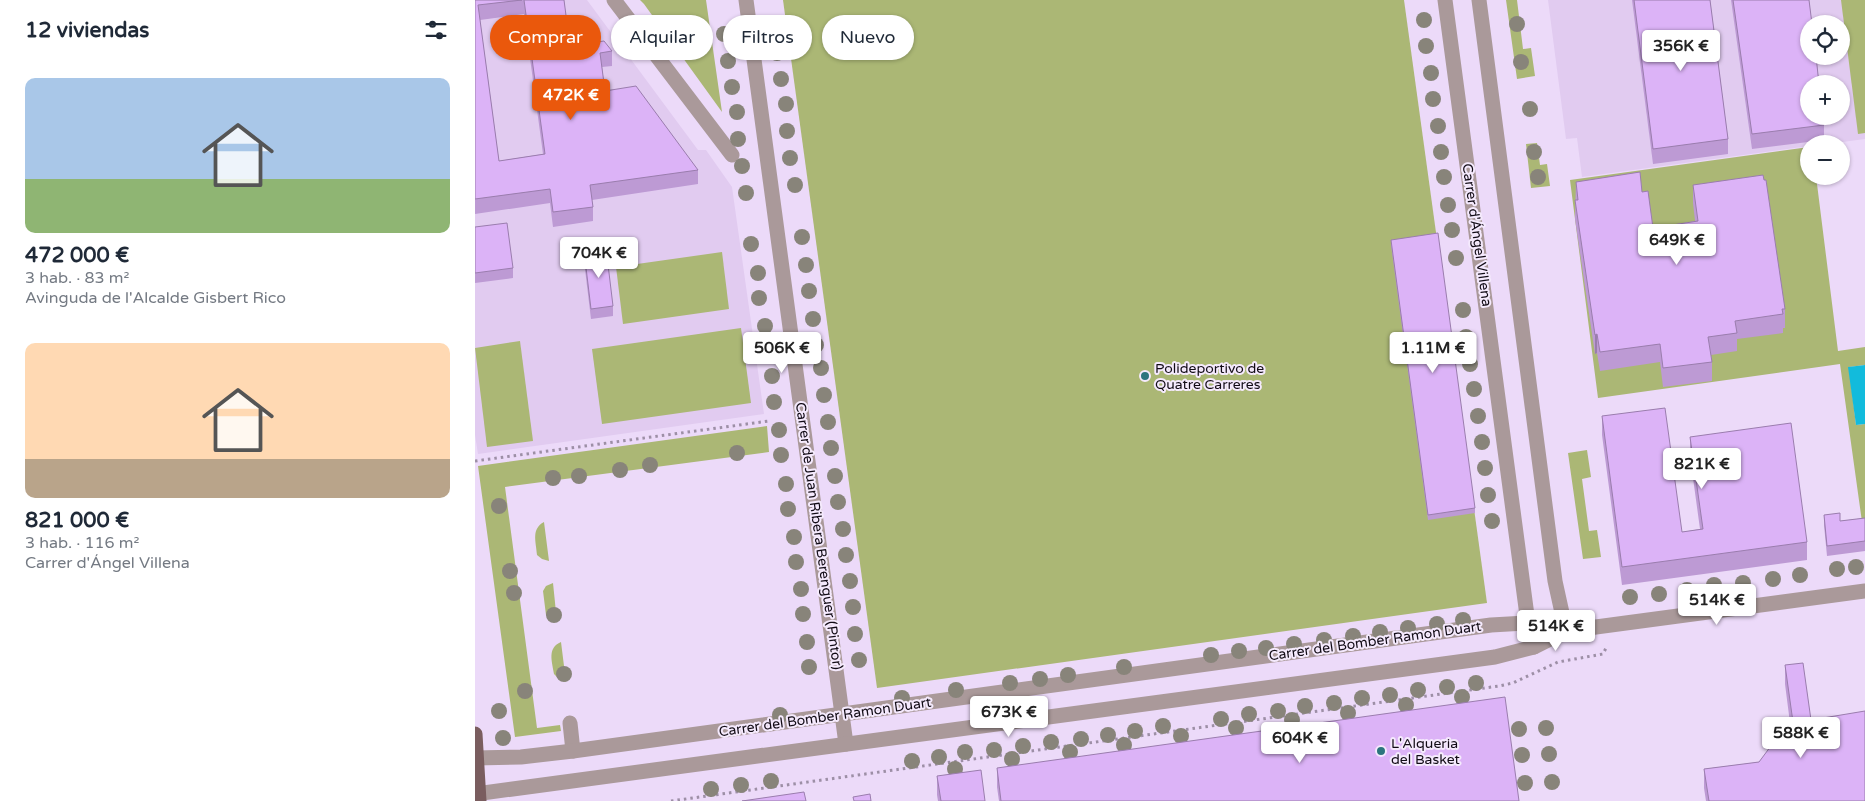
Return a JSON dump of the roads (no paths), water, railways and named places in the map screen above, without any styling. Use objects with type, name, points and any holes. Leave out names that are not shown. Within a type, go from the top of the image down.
[{"type":"main road","points":[[475,734],[478,796]]},
{"type":"street","points":[[614,0],[732,155]]},
{"type":"street","name":"Carrer de Juan Ribera Berenguer (Pintor)","points":[[746,0],[846,744]]},
{"type":"street","name":"Carrer d'Ángel Villena","points":[[1445,0],[1528,623],[1533,647]]},
{"type":"street","points":[[1479,0],[1555,581],[1566,631]]},
{"type":"street","points":[[478,796],[1495,656],[1533,647],[1566,631],[1865,591]]},
{"type":"street","name":"Carrer del Bomber Ramon Duart","points":[[476,758],[521,758],[1491,625],[1528,623],[1566,631]]},
{"type":"street","points":[[570,723],[573,751]]},
{"type":"water","points":[[1865,365],[1865,424],[1856,425],[1848,367]]},
{"type":"place","name":"Polideportivo de Quatre Carreres","points":[[1145,376]]},
{"type":"place","name":"L'Alqueria del Basket","points":[[1381,751]]}]
